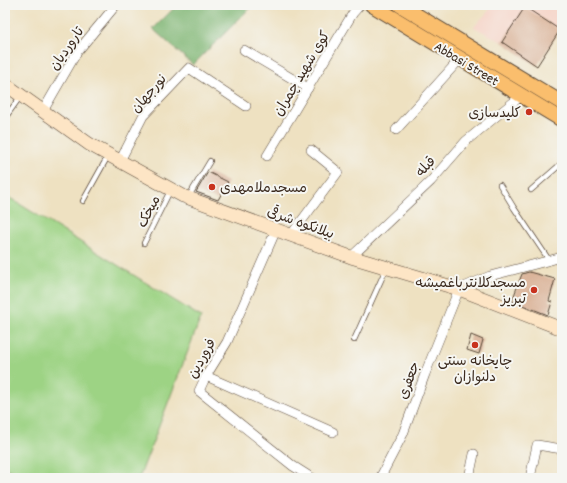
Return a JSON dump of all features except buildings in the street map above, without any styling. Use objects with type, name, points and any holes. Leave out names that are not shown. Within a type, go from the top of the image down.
[{"type":"main road","name":"Abbasi Street","points":[[372,5],[562,120]]},
{"type":"main road","points":[[400,5],[562,103]]},
{"type":"main road","name":"بیلانکوه شرقی","points":[[5,84],[90,144],[188,198],[351,257],[459,290],[562,330]]},
{"type":"main road","points":[[521,96],[533,85]]},
{"type":"street","name":"تاروردیان","points":[[43,111],[77,52],[116,5]]},
{"type":"street","name":"کوی شهید چمران","points":[[267,156],[360,5]]},
{"type":"street","points":[[244,50],[308,88]]},
{"type":"street","points":[[396,130],[460,59]]},
{"type":"street","name":"نورجهان","points":[[114,158],[143,116],[189,68],[246,106]]},
{"type":"street","name":"قبله","points":[[351,257],[431,181],[466,141],[521,96]]},
{"type":"street","points":[[291,235],[338,172],[311,150]]},
{"type":"street","name":"فروردین","points":[[276,230],[227,342],[206,376],[199,391],[293,466],[312,478]]},
{"type":"street","points":[[459,290],[490,276],[562,257]]},
{"type":"street","name":"جعفری","points":[[380,478],[403,434],[425,374],[459,290]]},
{"type":"street","points":[[542,322],[562,324]]},
{"type":"street","points":[[206,376],[333,432]]},
{"type":"street","points":[[530,478],[537,445],[562,449]]},
{"type":"street","points":[[469,478],[474,454]]},
{"type":"lane","points":[[5,118],[21,95]]},
{"type":"lane","points":[[83,201],[114,158]]},
{"type":"lane","points":[[188,198],[210,161]]},
{"type":"lane","points":[[531,190],[562,163]]},
{"type":"lane","points":[[500,185],[549,260]]},
{"type":"lane","name":"میخک","points":[[144,243],[171,189]]},
{"type":"lane","points":[[354,340],[387,268]]},
{"type":"shaded area","points":[[490,5],[562,5],[562,31],[525,8],[502,42],[474,27],[492,7]]},
{"type":"green space","points":[[177,5],[253,5],[193,65],[153,29]]},
{"type":"green space","points":[[5,195],[201,317],[139,478],[29,478],[5,468]]},
{"type":"place","name":"کلیدسازی","points":[[529,112]]},
{"type":"place","name":"مسجدملامهدی","points":[[212,187]]},
{"type":"place","name":"مسجدکلانترباغمیشه تبریز","points":[[534,290]]},
{"type":"place","name":"چایخانه سنتی دلنوازان","points":[[475,345]]}]
